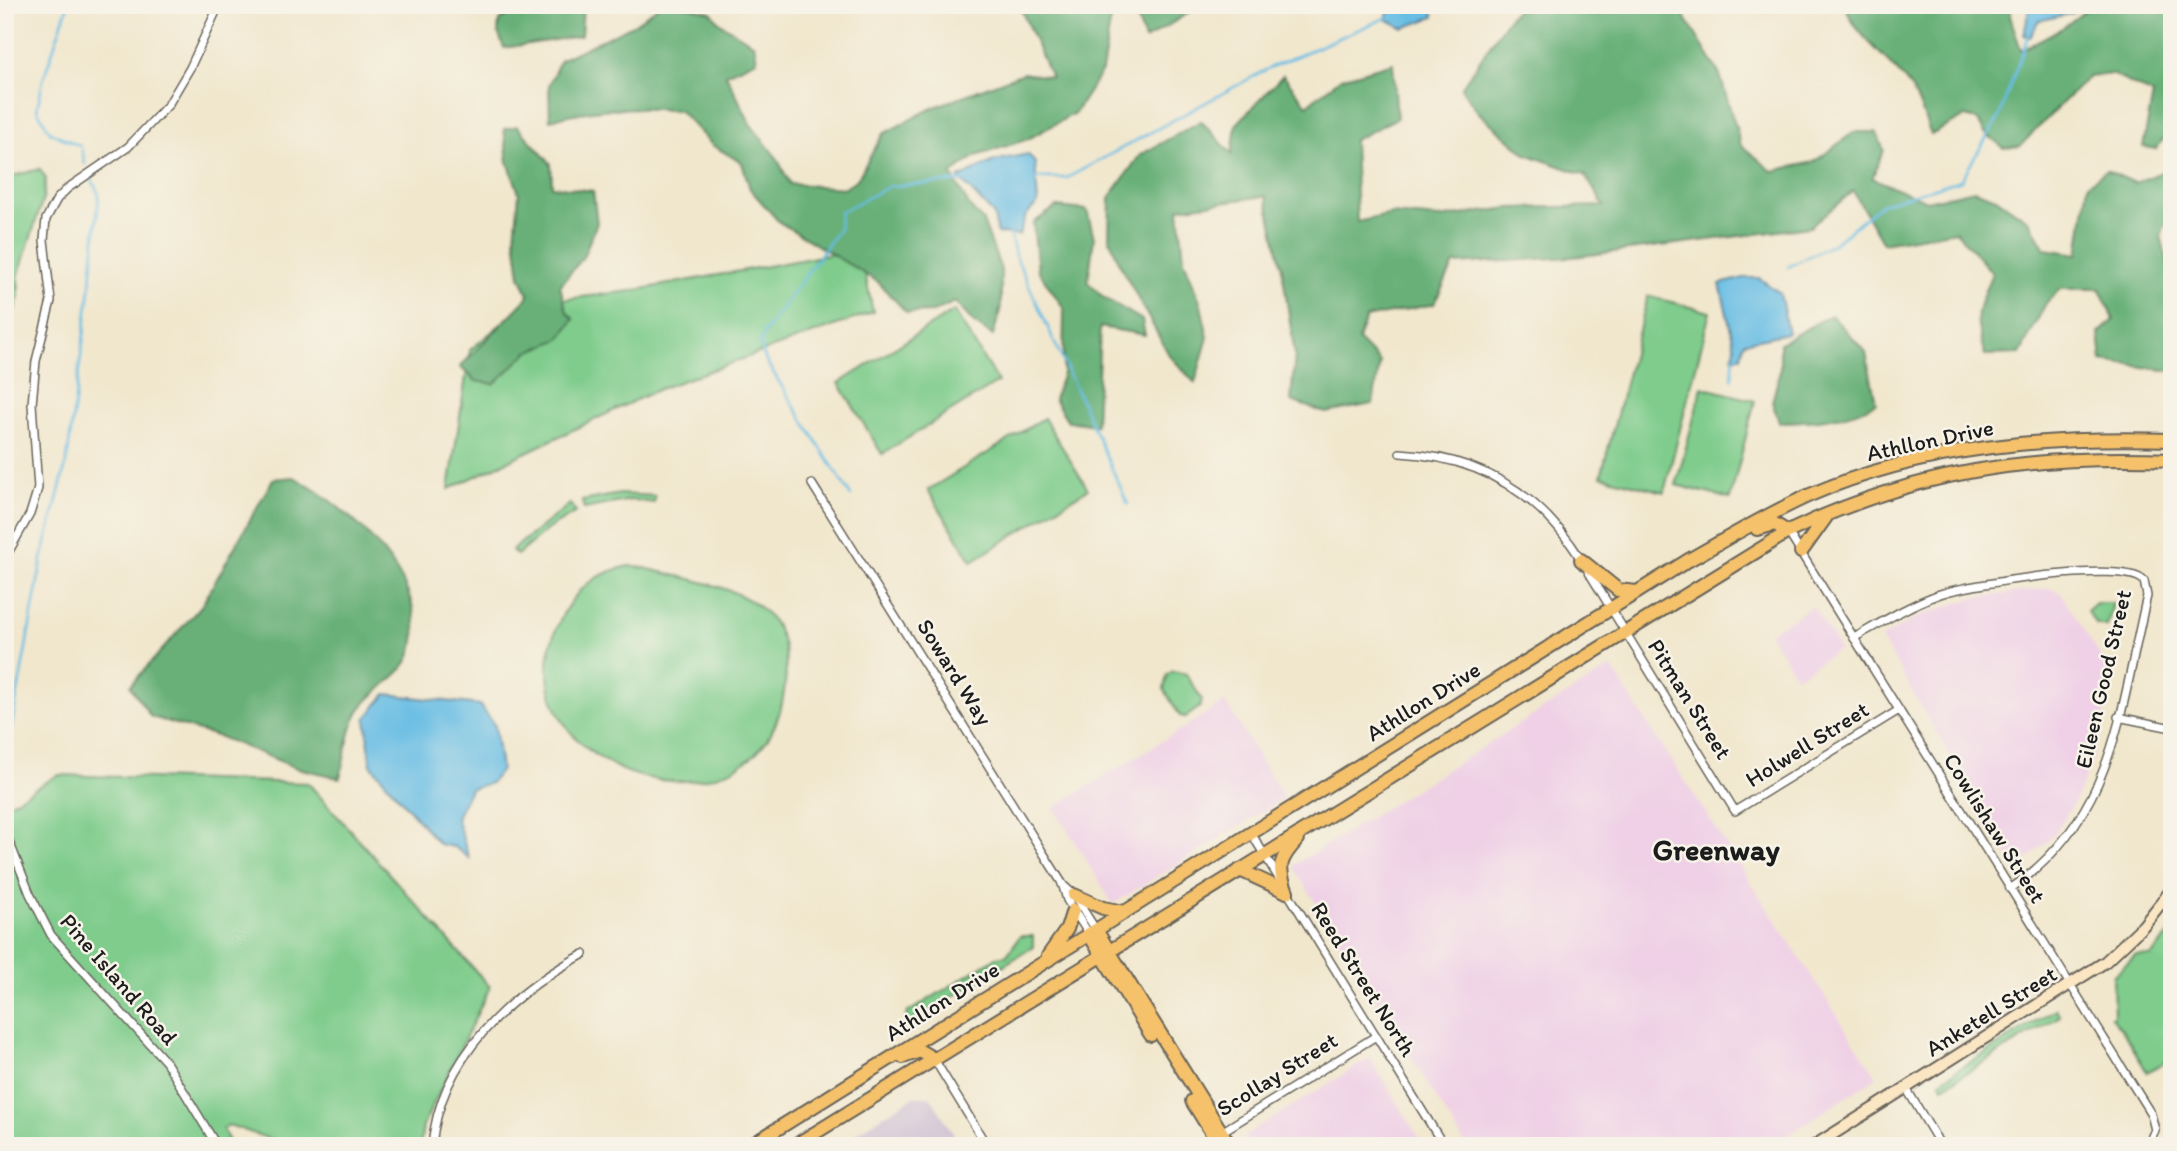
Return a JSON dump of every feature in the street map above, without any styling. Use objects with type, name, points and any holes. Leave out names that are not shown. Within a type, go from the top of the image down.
[{"type":"main road","name":"Athllon Drive","points":[[750,1146],[1637,592],[1715,545],[1812,494],[1895,466],[1991,446],[2056,440],[2172,440]]},
{"type":"main road","name":"Athllon Drive","points":[[794,1146],[1626,631],[1788,532],[1830,511],[1918,482],[1998,466],[2083,460],[2172,460]]},
{"type":"main road","points":[[1788,532],[1786,522],[1790,510],[1812,494]]},
{"type":"main road","points":[[1801,552],[1830,511]]},
{"type":"main road","points":[[1715,545],[1769,524],[1781,526],[1788,532]]},
{"type":"main road","points":[[1581,560],[1618,590],[1637,592]]},
{"type":"main road","points":[[1287,892],[1280,875],[1282,859],[1311,826]]},
{"type":"main road","points":[[1240,870],[1287,892]]},
{"type":"main road","points":[[1074,895],[1103,908],[1125,912]]},
{"type":"main road","points":[[1044,962],[1067,929],[1073,909]]},
{"type":"main road","name":"Soward Way","points":[[1093,932],[1218,1138],[1230,1146]]},
{"type":"main road","points":[[934,1059],[929,1048],[932,1037],[953,1020]]},
{"type":"main road","points":[[869,1072],[914,1051],[924,1052],[934,1059]]},
{"type":"street","points":[[5,558],[30,514],[38,488],[32,404],[36,360],[51,301],[44,240],[46,219],[57,199],[68,188],[128,147],[168,105],[190,68],[219,5]]},
{"type":"street","name":"Pitman Street","points":[[1400,453],[1457,460],[1494,475],[1546,514],[1581,560],[1735,811]]},
{"type":"street","name":"Soward Way","points":[[812,484],[1062,883],[1073,909],[1093,932]]},
{"type":"street","name":"Cowlishaw Street","points":[[1788,532],[2151,1114],[2155,1130],[2147,1146]]},
{"type":"street","name":"Eileen Good Street","points":[[1854,638],[1908,607],[1961,587],[2069,574],[2133,573],[2144,581],[2147,596],[2119,717],[2102,776],[2084,815],[2047,860],[2010,888]]},
{"type":"street","name":"Holwell Street","points":[[1735,811],[1899,710]]},
{"type":"street","points":[[2119,717],[2172,728]]},
{"type":"street","name":"Pine Island Road","points":[[5,831],[30,894],[51,934],[166,1062],[217,1146]]},
{"type":"street","name":"Reed Street North","points":[[1251,833],[1444,1146]]},
{"type":"street","name":"Soward Way","points":[[1062,883],[1074,895],[1093,932]]},
{"type":"street","name":"Anketell Street","points":[[1814,1146],[2071,986],[2125,944],[2172,889]]},
{"type":"street","points":[[432,1146],[440,1106],[452,1075],[468,1049],[483,1031],[538,981],[584,954]]},
{"type":"street","name":"Scollay Street","points":[[1199,1146],[1218,1138],[1376,1035]]},
{"type":"street","points":[[934,1059],[987,1146]]},
{"type":"street","points":[[1906,1088],[1941,1146]]},
{"type":"shaded area","points":[[2049,588],[2061,593],[2114,678],[2092,760],[2076,799],[2055,834],[2028,859],[2009,857],[1881,638],[1921,615],[1973,598]]},
{"type":"shaded area","points":[[1813,606],[1840,649],[1796,677],[1769,633]]},
{"type":"shaded area","points":[[1611,667],[1877,1077],[1771,1146],[1466,1146],[1293,866]]},
{"type":"shaded area","points":[[1225,702],[1284,798],[1113,904],[1054,808]]},
{"type":"shaded area","points":[[1370,1058],[1424,1146],[1250,1146],[1244,1136]]},
{"type":"shaded area","points":[[930,1096],[961,1146],[836,1146],[913,1097]]},
{"type":"green space","points":[[525,5],[583,5],[581,36],[504,48],[498,32],[499,21]]},
{"type":"green space","points":[[660,5],[681,5],[711,12],[720,23],[754,44],[757,60],[726,74],[751,125],[777,158],[790,184],[845,188],[858,178],[883,134],[932,108],[1023,73],[1051,77],[1019,5],[1113,5],[1102,71],[1075,113],[1028,139],[976,156],[951,174],[970,207],[983,221],[1001,270],[1001,307],[993,336],[974,323],[955,302],[933,312],[907,313],[878,282],[779,222],[750,189],[742,163],[712,145],[680,111],[615,109],[582,112],[550,120],[549,85],[560,60],[635,24]]},
{"type":"green space","points":[[1113,5],[1201,5],[1145,40],[1133,7]]},
{"type":"green space","points":[[1522,5],[1678,5],[1720,75],[1741,145],[1772,171],[1814,162],[1854,132],[1876,132],[1884,150],[1872,178],[1927,201],[1974,190],[1996,198],[2029,221],[2045,249],[2078,254],[2088,184],[2106,170],[2135,183],[2172,168],[2172,206],[2161,236],[2172,279],[2172,371],[2102,361],[2099,333],[2114,320],[2100,289],[2060,289],[2046,303],[2020,354],[1985,355],[1978,330],[1978,313],[1992,273],[1956,231],[1883,243],[1853,191],[1810,227],[1573,257],[1454,264],[1434,304],[1366,318],[1358,340],[1380,362],[1373,404],[1326,413],[1291,401],[1295,355],[1282,269],[1266,196],[1179,208],[1184,260],[1200,301],[1208,337],[1195,383],[1169,355],[1122,269],[1109,238],[1110,197],[1140,155],[1201,121],[1232,154],[1236,125],[1283,75],[1307,105],[1341,78],[1393,63],[1397,118],[1354,140],[1357,222],[1392,214],[1439,218],[1509,208],[1604,206],[1585,175],[1526,154],[1479,113],[1461,88],[1510,16]]},
{"type":"green space","points":[[1845,5],[2013,5],[2010,16],[2021,50],[2064,27],[2092,5],[2172,5],[2172,128],[2156,149],[2143,147],[2153,94],[2111,74],[2088,77],[2020,146],[2004,148],[1984,132],[1978,120],[1964,117],[1931,135],[1912,90],[1857,29]]},
{"type":"green space","points":[[517,126],[551,164],[552,186],[593,191],[597,223],[583,257],[560,286],[567,312],[574,319],[560,339],[528,352],[494,384],[476,381],[460,367],[529,296],[520,276],[515,238],[519,193],[508,162],[504,129]]},
{"type":"green space","points":[[40,169],[46,179],[43,199],[18,277],[19,296],[5,338],[5,178]]},
{"type":"green space","points":[[1056,207],[1087,210],[1094,238],[1088,282],[1103,297],[1142,320],[1145,335],[1100,327],[1096,425],[1068,421],[1054,399],[1063,373],[1064,309],[1038,270],[1033,223]]},
{"type":"green space","points":[[860,249],[873,312],[659,389],[449,489],[470,350],[525,304],[631,291]]},
{"type":"green space","points":[[1648,296],[1710,312],[1664,492],[1601,476]]},
{"type":"green space","points":[[954,311],[998,382],[882,454],[839,383]]},
{"type":"green space","points":[[1831,315],[1866,352],[1876,403],[1841,416],[1779,422],[1772,402],[1780,371],[1780,343]]},
{"type":"green space","points":[[1702,387],[1755,401],[1730,499],[1676,485]]},
{"type":"green space","points":[[1044,418],[1088,489],[972,561],[928,490]]},
{"type":"green space","points":[[294,477],[339,508],[362,528],[383,551],[400,576],[411,602],[415,629],[410,656],[400,671],[359,711],[349,735],[340,778],[297,768],[220,737],[151,717],[130,686],[202,605],[273,479]]},
{"type":"green space","points":[[620,494],[655,496],[654,503],[631,500],[584,509],[582,501]]},
{"type":"green space","points":[[570,504],[576,512],[548,529],[517,555],[512,550]]},
{"type":"green space","points":[[629,566],[726,589],[749,600],[767,614],[780,633],[786,658],[784,692],[779,713],[766,741],[743,763],[708,778],[670,781],[632,773],[597,756],[570,731],[552,698],[548,660],[561,618],[573,598],[588,583]]},
{"type":"green space","points":[[2096,603],[2113,603],[2107,626],[2096,624],[2087,611]]},
{"type":"green space","points":[[1173,671],[1186,674],[1202,700],[1200,707],[1186,717],[1180,716],[1164,689],[1167,675]]},
{"type":"green space","points":[[58,775],[308,783],[490,987],[423,1126],[420,1146],[290,1146],[229,1125],[223,1129],[231,1146],[5,1146],[5,806]]},
{"type":"green space","points":[[2172,931],[2172,1059],[2147,1072],[2111,1017],[2114,1016],[2113,976],[2136,955],[2151,956]]},
{"type":"green space","points":[[1020,936],[1033,936],[1033,947],[904,1027],[907,1013],[997,957],[1007,955]]},
{"type":"green space","points":[[2056,1009],[2060,1016],[1943,1087],[1940,1081]]},
{"type":"water","points":[[1390,5],[1432,5],[1434,17],[1403,28],[1386,19]]},
{"type":"water","points":[[2033,5],[2082,5],[2073,13],[2038,21],[2030,37],[2024,35],[2029,10]]},
{"type":"water","points":[[1028,154],[1035,163],[1038,203],[1026,215],[1019,235],[997,233],[994,215],[959,178],[994,161]]},
{"type":"water","points":[[1744,278],[1759,278],[1780,293],[1788,333],[1744,342],[1741,357],[1732,357],[1735,348],[1720,284]]},
{"type":"water","points":[[386,694],[480,705],[495,726],[501,770],[491,783],[470,789],[456,817],[469,858],[454,847],[439,844],[371,765],[366,718]]},
{"type":"waterway","points":[[68,5],[43,80],[37,109],[50,132],[80,146]]},
{"type":"waterway","points":[[2077,5],[2085,8],[2087,5]]},
{"type":"waterway","points":[[1034,178],[1067,178],[1271,67],[1388,17]]},
{"type":"waterway","points":[[1788,267],[1835,243],[1881,204],[1961,180],[1999,117],[2028,36]]},
{"type":"waterway","points":[[82,150],[85,164]]},
{"type":"waterway","points":[[11,730],[42,559],[67,460],[91,282],[99,195],[92,180]]},
{"type":"waterway","points":[[851,496],[766,361],[760,345],[764,333],[839,229],[840,212],[890,186],[965,181]]},
{"type":"waterway","points":[[1010,233],[1015,255],[1128,504]]},
{"type":"waterway","points":[[1732,379],[1734,355]]},
{"type":"district","name":"Greenway","points":[[1716,850]]}]
